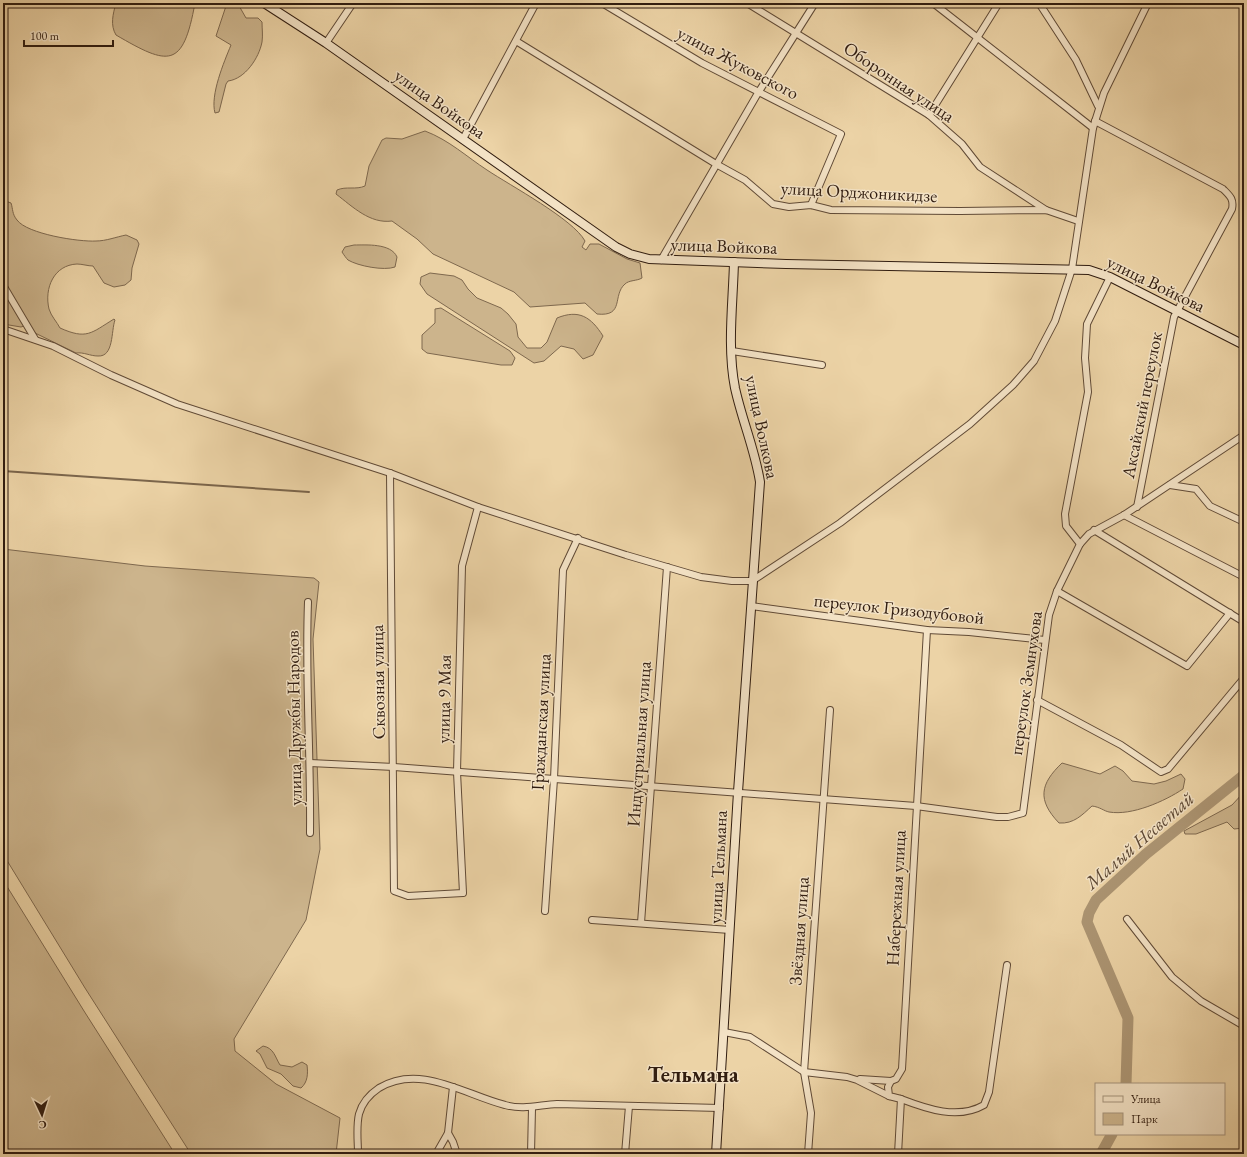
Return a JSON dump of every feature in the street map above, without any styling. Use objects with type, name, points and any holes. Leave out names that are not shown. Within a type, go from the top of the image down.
[{"type":"street","points":[[326,44],[353,3]]},
{"type":"street","points":[[463,139],[536,3]]},
{"type":"street","name":"улица Жуковского","points":[[602,3],[702,63],[758,93],[841,134],[811,205]]},
{"type":"street","name":"Оборонная улица","points":[[747,3],[929,115],[962,144],[980,167],[1046,210]]},
{"type":"street","points":[[661,260],[758,93],[815,3]]},
{"type":"street","points":[[933,3],[977,36],[1092,128]]},
{"type":"street","points":[[929,115],[999,3]]},
{"type":"street","points":[[1039,3],[1076,60],[1098,106]]},
{"type":"street","points":[[3,329],[35,339],[129,384],[177,404],[390,473],[478,507],[706,578],[732,581],[752,581],[840,523],[970,424],[1013,385],[1034,361],[1055,321],[1072,269],[1092,128],[1098,106],[1148,3]]},
{"type":"street","name":"улица Войкова","points":[[268,4],[616,247],[630,254],[644,258],[661,260],[1089,270],[1110,277],[1244,345]]},
{"type":"street","name":"улица Орджоникидзе","points":[[516,41],[716,164],[745,180],[772,204],[789,207],[811,205],[831,210],[1046,210],[1078,221]]},
{"type":"street","name":"Аксайский переулок","points":[[1094,121],[1223,190],[1231,196],[1234,202],[1232,209],[1177,310],[1137,507]]},
{"type":"street","name":"улица Волкова","points":[[734,262],[732,351],[735,386],[757,463],[760,482],[752,581]]},
{"type":"street","points":[[1080,544],[1066,526],[1065,514],[1088,392],[1085,358],[1087,324],[1110,277]]},
{"type":"street","points":[[3,285],[35,339]]},
{"type":"street","name":"улица Волкова","points":[[732,351],[822,365]]},
{"type":"street","name":"переулок Земнухова","points":[[916,806],[997,817],[1008,817],[1023,813],[1049,615],[1057,592],[1080,544],[1094,530],[1137,507],[1244,435]]},
{"type":"street","name":"Сквозная улица","points":[[390,473],[394,891],[408,896],[463,893]]},
{"type":"street","points":[[1170,486],[1196,489],[1210,506],[1244,522]]},
{"type":"street","name":"улица 9 Мая","points":[[463,893],[457,772],[462,566],[478,507]]},
{"type":"street","points":[[1124,515],[1244,578]]},
{"type":"street","points":[[1094,530],[1244,622]]},
{"type":"street","name":"Гражданская улица","points":[[545,911],[554,779],[564,570],[578,538]]},
{"type":"street","name":"Индустриальная улица","points":[[641,923],[667,567]]},
{"type":"street","name":"улица Тельмана","points":[[716,1154],[752,581]]},
{"type":"street","points":[[1057,592],[1187,666],[1230,613]]},
{"type":"street","name":"улица Дружбы Народов","points":[[308,602],[306,638],[310,764],[310,833]]},
{"type":"street","name":"переулок Гризодубовой","points":[[751,606],[927,630],[969,632],[1045,640]]},
{"type":"street","name":"Набережная улица","points":[[889,1096],[888,1087],[891,1081],[896,1079],[902,1069],[927,630]]},
{"type":"street","points":[[1037,700],[1121,746],[1161,772],[1166,771],[1177,759],[1244,678]]},
{"type":"street","name":"Звёздная улица","points":[[808,1154],[811,1113],[804,1072],[830,710]]},
{"type":"street","points":[[310,764],[394,767],[916,806]]},
{"type":"street","points":[[1127,919],[1172,977],[1201,1001],[1244,1026]]},
{"type":"street","points":[[592,920],[730,930]]},
{"type":"street","points":[[847,1077],[857,1080],[889,1096],[933,1110],[945,1112],[972,1110],[984,1105],[986,1102],[1007,965]]},
{"type":"street","points":[[724,1032],[750,1037],[804,1072],[874,1081],[891,1081]]},
{"type":"street","points":[[358,1154],[358,1126],[362,1106],[369,1096],[378,1089],[400,1079],[416,1079],[453,1087],[505,1105],[532,1108],[557,1104],[720,1108]]},
{"type":"street","points":[[436,1154],[448,1134],[453,1087]]},
{"type":"street","points":[[898,1154],[901,1099]]},
{"type":"street","points":[[625,1154],[629,1106]]},
{"type":"street","points":[[531,1154],[532,1108]]},
{"type":"street","points":[[448,1134],[453,1142],[457,1154]]},
{"type":"green space","points":[[116,3],[195,3],[185,40],[179,50],[171,55],[161,56],[134,45],[116,35],[113,27],[113,15]]},
{"type":"green space","points":[[227,3],[238,4],[246,18],[258,18],[262,22],[262,39],[258,55],[250,67],[240,76],[228,81],[226,84],[219,112],[215,113],[214,97],[216,88],[231,45],[216,36]]},
{"type":"green space","points":[[425,131],[450,144],[487,170],[555,213],[578,232],[585,241],[582,247],[586,250],[590,244],[599,244],[627,259],[640,263],[642,278],[625,284],[619,294],[615,309],[606,314],[597,314],[585,303],[530,307],[514,292],[433,254],[417,239],[392,221],[376,220],[362,214],[336,194],[337,190],[340,189],[365,186],[369,166],[382,140],[386,138],[402,139]]},
{"type":"green space","points":[[3,200],[11,203],[14,216],[17,220],[23,225],[42,233],[88,241],[104,240],[126,235],[137,240],[139,244],[132,268],[131,280],[125,285],[114,287],[104,283],[93,266],[77,264],[62,268],[52,279],[48,293],[49,309],[60,328],[69,332],[83,334],[94,331],[114,319],[115,320],[109,348],[103,355],[95,356],[76,353],[35,333],[3,280]]},
{"type":"green space","points":[[354,245],[371,245],[389,249],[394,252],[397,257],[395,267],[371,267],[348,260],[342,252],[345,247]]},
{"type":"green space","points":[[430,273],[454,276],[462,280],[477,298],[501,308],[516,324],[518,337],[527,348],[541,348],[547,342],[557,318],[565,315],[572,314],[584,316],[594,324],[603,336],[593,355],[583,359],[574,349],[561,346],[544,361],[534,363],[427,294],[420,284],[421,277]]},
{"type":"green space","points":[[3,290],[24,326],[21,327],[3,324]]},
{"type":"green space","points":[[441,308],[510,351],[515,358],[512,365],[501,365],[427,353],[422,349],[422,335],[435,323],[435,309]]},
{"type":"green space","points":[[3,549],[145,566],[314,578],[319,582],[313,639],[320,849],[306,920],[234,1039],[235,1051],[276,1084],[340,1118],[336,1154],[191,1154],[85,988],[3,854]]},
{"type":"green space","points":[[1062,763],[1100,774],[1115,766],[1123,771],[1132,781],[1154,784],[1166,781],[1181,774],[1185,779],[1183,789],[1158,803],[1138,810],[1118,813],[1109,812],[1092,806],[1081,816],[1069,822],[1059,823],[1047,807],[1044,799],[1044,792],[1049,778]]},
{"type":"green space","points":[[1244,792],[1244,828],[1234,829],[1227,822],[1196,834],[1185,834],[1184,831],[1232,805]]},
{"type":"green space","points":[[3,880],[84,1011],[175,1154],[3,1154]]},
{"type":"green space","points":[[263,1046],[272,1051],[280,1065],[292,1067],[302,1062],[307,1065],[306,1080],[301,1088],[293,1086],[281,1074],[267,1068],[260,1054],[256,1051]]},
{"type":"waterway","points":[[3,471],[309,492]]},
{"type":"waterway","name":"Малый Несветай","points":[[1126,1083],[1128,1018],[1087,922],[1089,913],[1096,900],[1146,854],[1244,775]]},
{"type":"waterway","name":"Малый Несветай","points":[[1101,1154],[1111,1135]]},
{"type":"district","name":"Тельмана","points":[[693,1074]]}]
